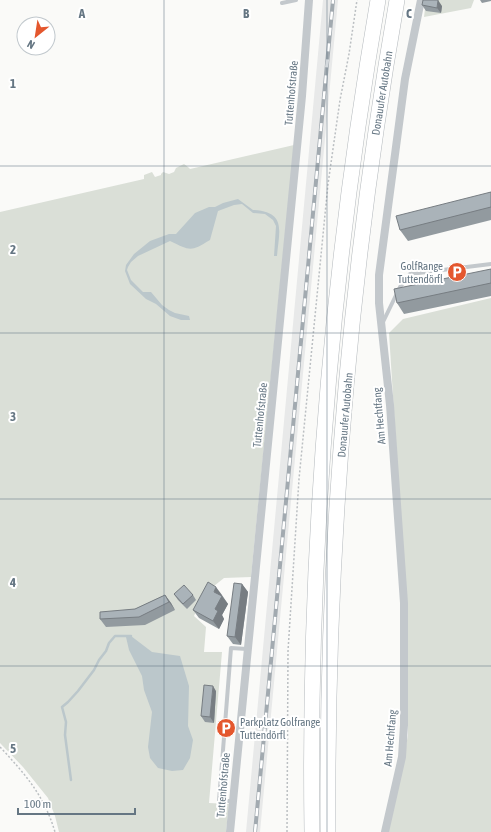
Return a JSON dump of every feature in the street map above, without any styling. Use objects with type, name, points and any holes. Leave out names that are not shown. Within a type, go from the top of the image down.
[{"type":"highway","name":"Donauufer Autobahn","points":[[312,832],[313,641],[315,581],[328,396],[341,258],[359,121],[378,0]]},
{"type":"highway","name":"Donauufer Autobahn","points":[[328,832],[328,752],[336,542],[346,398],[359,261],[375,141],[398,0]]},
{"type":"street","name":"Tuttenhofstraße","points":[[230,832],[302,96],[309,0]]},
{"type":"street","name":"Am Hechtfang","points":[[385,832],[402,757],[404,725],[404,603],[390,405],[379,303],[379,275],[405,80],[421,0]]},
{"type":"lane","points":[[282,3],[296,0]]},
{"type":"lane","points":[[381,325],[400,288],[410,274],[491,264]]},
{"type":"lane","points":[[233,801],[219,801],[231,648],[247,649]]},
{"type":"path","points":[[287,832],[288,651],[299,479],[328,184],[340,100],[357,0]]},
{"type":"path","points":[[0,747],[24,774],[40,796],[50,814],[55,832]]},
{"type":"shaded area","points":[[323,0],[338,0],[260,832],[246,832]]},
{"type":"shaded area","points":[[426,0],[474,0],[471,8],[424,17]]},
{"type":"shaded area","points":[[294,145],[251,577],[224,578],[204,594],[194,616],[206,627],[204,652],[222,652],[209,803],[229,804],[226,832],[59,832],[48,798],[23,767],[0,743],[0,212],[144,179],[144,175],[152,172],[155,177],[161,175],[163,172],[169,174],[184,164],[190,169]]},
{"type":"shaded area","points":[[238,199],[253,210],[264,212],[276,219],[279,231],[277,256],[274,256],[276,226],[273,220],[265,214],[253,213],[242,204],[234,205],[218,211],[210,240],[198,247],[190,249],[170,241],[138,256],[128,267],[127,270],[131,280],[143,292],[151,292],[162,305],[175,313],[189,316],[190,320],[181,320],[170,316],[156,304],[146,299],[130,284],[125,271],[126,265],[134,254],[150,241],[169,234],[176,234],[195,213],[209,207],[215,207]]},
{"type":"shaded area","points":[[491,298],[491,832],[388,832],[408,735],[408,646],[389,333],[403,319]]},
{"type":"shaded area","points":[[131,636],[152,652],[180,656],[189,686],[188,726],[193,740],[190,758],[183,770],[172,771],[158,768],[150,758],[148,747],[152,712],[144,690],[142,676],[129,650],[126,637]]},
{"type":"building","points":[[423,0],[438,0],[437,8],[422,5]]},
{"type":"building","points":[[491,192],[491,207],[400,230],[396,216]]},
{"type":"building","points":[[491,269],[491,283],[397,303],[394,289]]},
{"type":"building","points":[[208,582],[216,587],[214,592],[222,596],[215,609],[218,611],[213,621],[193,610]]},
{"type":"building","points":[[234,583],[242,584],[235,637],[227,636]]},
{"type":"building","points":[[184,585],[193,595],[183,604],[174,594]]},
{"type":"building","points":[[165,595],[169,602],[139,617],[100,619],[100,612],[135,609]]},
{"type":"building","points":[[204,685],[213,686],[210,717],[201,716]]},
{"type":"waterway","points":[[71,780],[65,735],[66,722],[62,707],[78,691],[94,670],[106,651],[109,643],[115,636],[131,636]]},
{"type":"railway","points":[[255,832],[333,0]]},
{"type":"place","name":"GolfRange Tuttendörfl","points":[[457,272]]},
{"type":"place","name":"Parkplatz Golfrange Tuttendörfl","points":[[226,728]]}]
